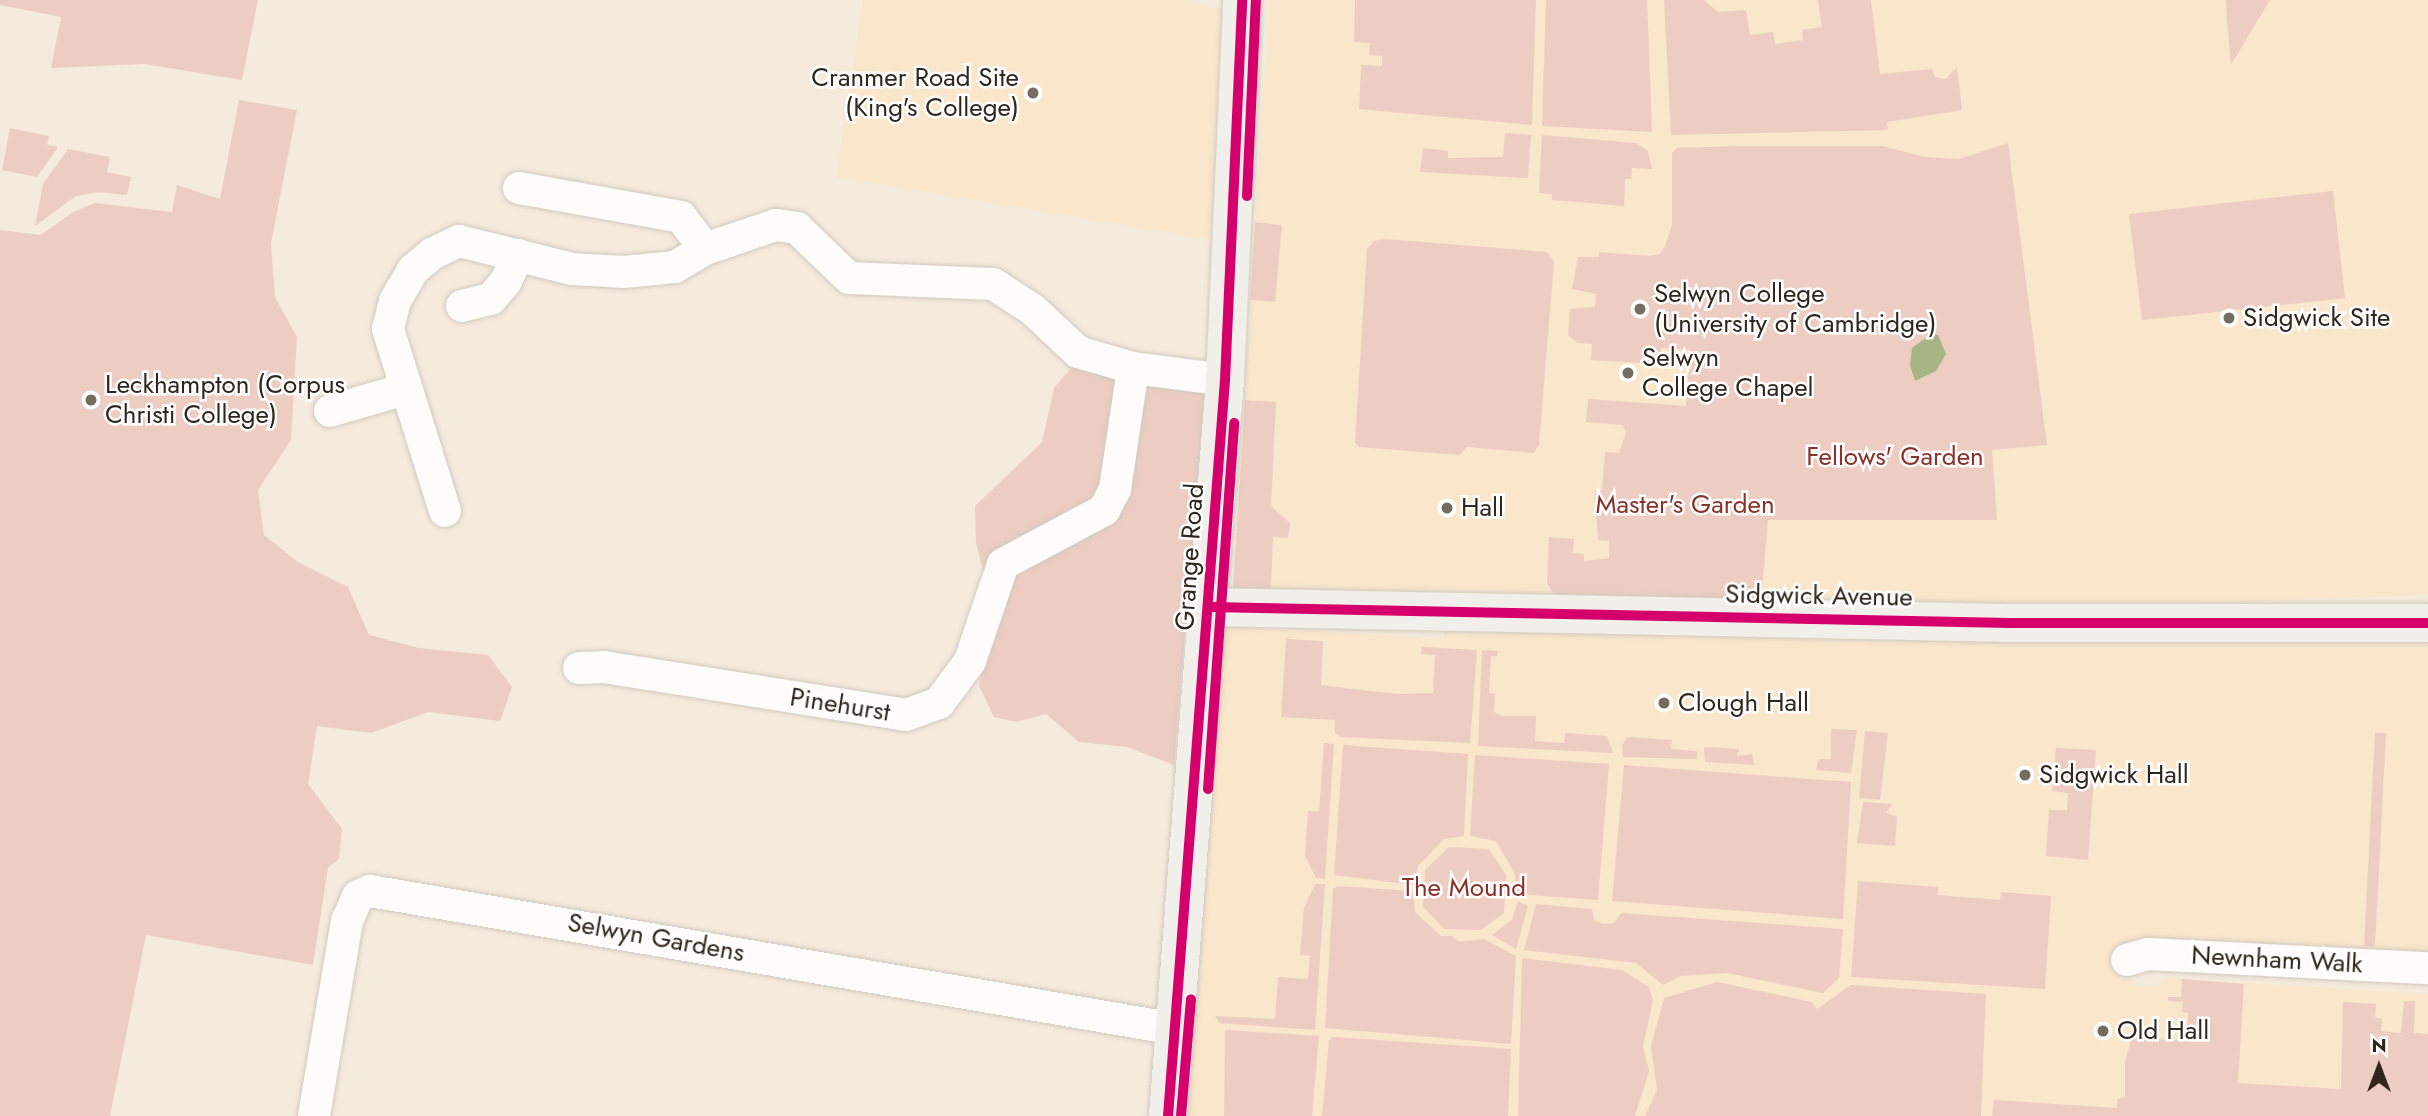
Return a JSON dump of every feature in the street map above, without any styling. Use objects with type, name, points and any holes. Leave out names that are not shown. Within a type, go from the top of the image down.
[{"type":"street","name":"Grange Road","points":[[1168,1116],[1225,380],[1242,0]]},
{"type":"street","points":[[519,188],[681,217],[705,249]]},
{"type":"street","points":[[444,511],[388,329],[394,301],[413,270],[432,254],[459,241],[572,269],[624,272],[675,267],[705,249],[776,225],[797,229],[849,278],[993,284],[1032,309],[1078,352],[1133,368],[1225,380]]},
{"type":"street","points":[[462,306],[491,299],[506,281],[518,255]]},
{"type":"street","name":"Pinehurst","points":[[579,668],[604,667],[906,715],[939,703],[970,661],[1003,564],[1104,510],[1115,489],[1133,368]]},
{"type":"street","points":[[330,411],[405,389]]},
{"type":"street","name":"Sidgwick Avenue","points":[[1209,607],[1996,623],[2428,622]]},
{"type":"street","name":"Selwyn Gardens","points":[[314,1116],[347,921],[358,896],[370,891],[1176,1029]]},
{"type":"street","name":"Newnham Walk","points":[[2127,960],[2148,954],[2428,968]]},
{"type":"shaded area","name":"Cranmer Road Site (King's College)","points":[[863,0],[1178,0],[1223,9],[1210,240],[836,177]]},
{"type":"shaded area","name":"Selwyn College (University of Cambridge)","points":[[1269,0],[2428,0],[2428,595],[2088,607],[1233,588]]},
{"type":"shaded area","points":[[1931,334],[1938,335],[1946,354],[1936,371],[1915,381],[1910,365],[1912,348]]},
{"type":"shaded area","points":[[1226,626],[1444,639],[1445,631],[1580,627],[2428,642],[2428,952],[2208,943],[2200,937],[2189,942],[2137,938],[2126,968],[2134,985],[2160,986],[2165,978],[2428,994],[2428,1116],[1188,1116]]},
{"type":"green space","points":[[0,0],[258,0],[242,80],[144,64],[51,68],[61,17],[0,5]]},
{"type":"green space","points":[[1355,0],[1536,0],[1532,125],[1359,109],[1361,65],[1382,66],[1382,56],[1369,55],[1370,43],[1354,42]]},
{"type":"green space","points":[[1546,0],[1647,0],[1652,132],[1542,126]]},
{"type":"green space","points":[[1664,0],[1704,0],[1718,12],[1746,10],[1750,35],[1773,32],[1775,44],[1803,40],[1802,30],[1822,27],[1818,0],[1871,0],[1880,74],[1932,69],[1935,77],[1946,79],[1957,67],[1962,110],[1887,122],[1888,130],[1671,135]]},
{"type":"green space","points":[[2226,0],[2270,0],[2231,65],[2227,22]]},
{"type":"green space","name":"Leckhampton (Corpus Christi College)","points":[[239,100],[297,110],[271,243],[275,297],[297,337],[291,440],[258,490],[264,535],[298,562],[348,587],[369,635],[419,648],[488,655],[512,687],[500,721],[428,712],[371,733],[317,726],[308,784],[342,829],[339,859],[328,868],[313,965],[146,935],[110,1116],[0,1116],[0,230],[41,235],[73,212],[95,203],[172,212],[177,185],[220,199]]},
{"type":"green space","points":[[10,128],[49,136],[47,145],[58,147],[37,177],[2,170]]},
{"type":"green space","points":[[1505,133],[1531,135],[1528,178],[1420,172],[1423,148],[1448,151],[1448,158],[1503,157]]},
{"type":"green space","points":[[1542,135],[1636,143],[1648,151],[1652,169],[1632,168],[1631,179],[1625,179],[1624,206],[1552,200],[1552,194],[1539,193]]},
{"type":"green space","points":[[2008,143],[2047,445],[1992,450],[1997,520],[1768,520],[1761,602],[1555,597],[1547,583],[1549,537],[1574,539],[1573,553],[1584,554],[1584,561],[1609,558],[1609,541],[1598,540],[1595,490],[1602,490],[1605,452],[1619,453],[1626,432],[1622,425],[1586,422],[1588,399],[1686,406],[1690,350],[1661,348],[1660,364],[1591,360],[1592,344],[1578,343],[1568,335],[1570,309],[1595,307],[1596,294],[1572,289],[1578,257],[1599,257],[1599,252],[1650,256],[1660,254],[1665,246],[1672,225],[1672,153],[1677,148],[1737,146],[1883,146],[1925,157],[1959,159]]},
{"type":"green space","points":[[68,149],[110,157],[107,172],[131,177],[127,195],[99,192],[76,196],[35,226],[43,184]]},
{"type":"green space","points":[[2333,191],[2345,298],[2142,320],[2129,214]]},
{"type":"green space","points":[[1255,222],[1282,225],[1275,302],[1250,300]]},
{"type":"green space","points":[[1385,239],[1547,252],[1554,262],[1539,445],[1533,453],[1467,447],[1459,455],[1359,447],[1355,442],[1367,249],[1374,241]]},
{"type":"green space","points":[[1072,367],[1145,387],[1178,383],[1205,390],[1174,765],[1127,747],[1079,742],[1046,714],[1016,722],[994,717],[979,686],[994,613],[976,543],[975,506],[1042,442],[1054,388]]},
{"type":"green space","points":[[1245,400],[1276,402],[1271,506],[1290,523],[1288,538],[1273,537],[1271,589],[1233,588]]},
{"type":"green space","points":[[1286,639],[1323,641],[1321,685],[1396,694],[1433,693],[1435,655],[1421,654],[1422,647],[1477,650],[1470,743],[1341,737],[1335,733],[1335,720],[1281,717]]},
{"type":"green space","points":[[1482,650],[1498,651],[1497,656],[1491,656],[1489,693],[1495,694],[1494,712],[1502,716],[1536,716],[1535,741],[1564,743],[1565,733],[1607,736],[1613,753],[1478,746]]},
{"type":"green space","points":[[1831,729],[1857,730],[1851,773],[1816,770],[1819,759],[1831,759]]},
{"type":"green space","points":[[1865,731],[1888,733],[1880,800],[1859,798]]},
{"type":"green space","points":[[2375,733],[2386,733],[2375,947],[2364,946]]},
{"type":"green space","points":[[1628,737],[1672,740],[1671,749],[1697,751],[1697,759],[1623,757],[1622,745]]},
{"type":"green space","points":[[1324,743],[1334,744],[1325,879],[1316,878],[1305,856],[1308,811],[1319,811]]},
{"type":"green space","points":[[1343,745],[1468,754],[1464,836],[1444,839],[1418,866],[1413,885],[1334,875]]},
{"type":"green space","points":[[1704,747],[1739,749],[1737,756],[1752,754],[1754,765],[1705,762]]},
{"type":"green space","points":[[2056,748],[2096,750],[2088,860],[2046,856],[2049,810],[2067,810],[2068,793],[2052,791]]},
{"type":"green space","points":[[1475,755],[1609,764],[1598,900],[1516,894],[1515,874],[1496,841],[1470,836]]},
{"type":"green space","points":[[1624,765],[1851,782],[1843,919],[1612,901]]},
{"type":"green space","points":[[1863,802],[1892,804],[1886,813],[1897,817],[1895,846],[1857,843]]},
{"type":"green space","name":"The Mound","points":[[1449,847],[1489,849],[1506,875],[1504,913],[1481,930],[1444,929],[1423,907],[1425,870]]},
{"type":"green space","points":[[1858,881],[1938,887],[1938,895],[2000,900],[2001,892],[2051,896],[2045,989],[1851,977]]},
{"type":"green space","points":[[1315,884],[1325,884],[1315,1030],[1220,1023],[1215,1016],[1275,1019],[1278,977],[1308,979],[1310,956],[1300,955],[1304,908]]},
{"type":"green space","points":[[1338,886],[1413,891],[1415,912],[1441,936],[1452,936],[1459,942],[1484,939],[1516,956],[1511,1044],[1325,1028],[1333,889]]},
{"type":"green space","points":[[1518,901],[1528,906],[1516,949],[1492,935],[1512,920]]},
{"type":"green space","points":[[1536,904],[1592,909],[1594,920],[1603,924],[1614,923],[1621,913],[1843,929],[1839,978],[1823,993],[1727,973],[1681,976],[1663,985],[1636,963],[1524,950]]},
{"type":"green space","points":[[1522,958],[1622,970],[1649,987],[1653,1000],[1643,1046],[1649,1071],[1635,1116],[1518,1116]]},
{"type":"green space","points":[[2182,979],[2244,984],[2238,1083],[2341,1089],[2343,1002],[2376,1004],[2375,1017],[2382,1019],[2381,1031],[2401,1033],[2404,1001],[2415,1001],[2414,1033],[2428,1034],[2428,1116],[1992,1116],[1994,1100],[2117,1108],[2117,1099],[2125,1097],[2125,1061],[2132,1038],[2187,1041],[2188,1013],[2182,1012],[2183,1002],[2168,1001],[2168,997],[2181,997]]},
{"type":"green space","points":[[1717,982],[1812,1002],[1817,1009],[1851,985],[1986,994],[1981,1116],[1645,1116],[1657,1090],[1651,1046],[1664,998]]},
{"type":"green space","points":[[1225,1030],[1319,1036],[1312,1116],[1224,1116]]},
{"type":"green space","points":[[1333,1037],[1511,1049],[1508,1116],[1322,1116],[1329,1040]]},
{"type":"cycle path","points":[[1168,1116],[1225,380],[1242,0]]},
{"type":"cycle path","points":[[1247,196],[1256,0]]},
{"type":"cycle path","points":[[1208,789],[1234,423]]},
{"type":"cycle path","points":[[1209,607],[2010,623],[2428,623]]},
{"type":"cycle path","points":[[1181,1116],[1191,999]]},
{"type":"place","name":"Cranmer Road Site (King's College)","points":[[1033,93]]},
{"type":"place","name":"Selwyn College (University of Cambridge)","points":[[1640,309]]},
{"type":"place","name":"Sidgwick Site","points":[[2229,318]]},
{"type":"place","name":"Selwyn College Chapel","points":[[1628,373]]},
{"type":"place","name":"Leckhampton (Corpus Christi College)","points":[[91,400]]},
{"type":"place","name":"Hall","points":[[1447,508]]},
{"type":"place","name":"Clough Hall","points":[[1664,703]]},
{"type":"place","name":"Sidgwick Hall","points":[[2025,775]]},
{"type":"place","name":"Old Hall","points":[[2103,1031]]},
{"type":"park label","name":"Fellows' Garden","points":[[1895,457]]},
{"type":"park label","name":"Master's Garden","points":[[1685,505]]}]
